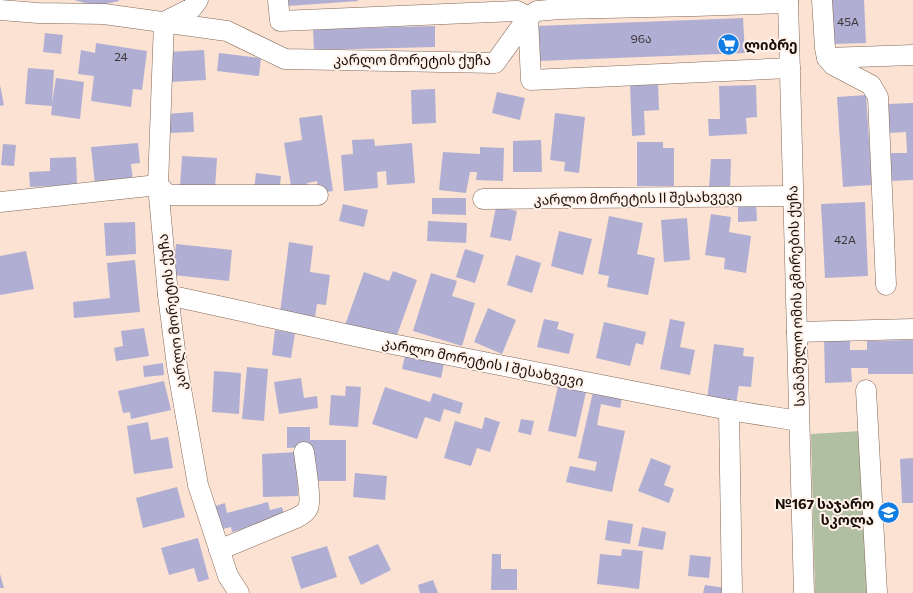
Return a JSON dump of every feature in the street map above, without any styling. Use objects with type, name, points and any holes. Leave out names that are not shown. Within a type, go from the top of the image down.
[{"type":"street","points":[[164,22],[192,8],[198,0]]},
{"type":"street","points":[[278,0],[280,21],[517,11],[528,17]]},
{"type":"street","points":[[822,0],[827,58],[833,65],[871,85],[878,97],[886,285]]},
{"type":"street","points":[[528,17],[537,11],[560,4],[788,1]]},
{"type":"street","name":"სამამულო ომის გმირების ქუჩა","points":[[788,1],[804,593]]},
{"type":"street","name":"კარლო მორეტის ქუჩა","points":[[0,10],[38,13],[104,14],[227,30],[285,59],[495,63],[528,17]]},
{"type":"street","points":[[528,17],[531,80],[790,68]]},
{"type":"street","name":"კარლო მორეტის ქუჩა","points":[[164,22],[158,185],[168,295],[177,366],[198,486],[228,576],[239,593]]},
{"type":"street","points":[[827,58],[913,55]]},
{"type":"street","points":[[0,202],[158,185],[168,196],[318,195]]},
{"type":"street","name":"კარლო მორეტის II შესახვევი","points":[[483,199],[793,196]]},
{"type":"street","name":"კარლო მორეტის I შესახვევი","points":[[168,295],[382,342],[729,410],[799,421]]},
{"type":"street","points":[[797,332],[913,329]]},
{"type":"street","points":[[866,390],[877,593]]},
{"type":"street","points":[[729,410],[732,593]]},
{"type":"street","points":[[219,550],[303,514],[308,508],[309,498],[304,452]]},
{"type":"green space","points":[[861,431],[869,593],[815,593],[811,434]]},
{"type":"building","points":[[74,0],[119,0],[119,1],[96,6]]},
{"type":"building","points":[[288,0],[358,0],[358,1],[288,6]]},
{"type":"building","points":[[830,0],[864,0],[866,43],[832,44]]},
{"type":"building","points":[[743,18],[745,53],[538,61],[536,26]]},
{"type":"building","points":[[435,26],[435,47],[314,50],[313,29]]},
{"type":"building","points":[[45,33],[63,35],[61,54],[43,52]]},
{"type":"building","points":[[96,43],[147,51],[142,90],[133,89],[131,107],[91,101],[94,76],[78,74],[81,50],[95,53]]},
{"type":"building","points":[[204,50],[206,80],[170,82],[168,52]]},
{"type":"building","points":[[219,53],[261,58],[259,76],[217,71]]},
{"type":"building","points":[[28,68],[54,70],[52,103],[56,78],[84,82],[80,119],[51,115],[52,106],[25,104]]},
{"type":"building","points":[[658,83],[659,110],[644,111],[645,135],[632,136],[630,84]]},
{"type":"building","points":[[0,85],[4,105],[0,106]]},
{"type":"building","points":[[756,85],[757,117],[746,118],[747,134],[709,136],[708,119],[720,119],[719,86]]},
{"type":"building","points":[[435,89],[436,123],[412,124],[411,90]]},
{"type":"building","points":[[497,92],[525,98],[520,120],[492,113]]},
{"type":"building","points":[[866,95],[872,185],[843,187],[837,97]]},
{"type":"building","points":[[913,103],[913,180],[891,181],[889,153],[907,153],[906,132],[889,133],[888,104]]},
{"type":"building","points":[[193,112],[194,132],[169,133],[167,114]]},
{"type":"building","points":[[555,113],[585,117],[579,173],[564,171],[565,162],[550,160]]},
{"type":"building","points":[[322,115],[333,191],[319,193],[317,181],[307,183],[308,189],[292,192],[284,143],[302,140],[299,118]]},
{"type":"building","points":[[374,139],[375,146],[412,143],[415,183],[387,185],[386,171],[377,172],[378,188],[344,191],[341,155],[353,154],[352,140]]},
{"type":"building","points":[[541,140],[542,172],[513,172],[513,141]]},
{"type":"building","points":[[637,142],[663,142],[663,148],[674,148],[674,186],[637,186]]},
{"type":"building","points":[[138,143],[140,163],[131,164],[133,181],[95,185],[91,147]]},
{"type":"building","points":[[3,144],[16,145],[14,166],[1,165]]},
{"type":"building","points":[[480,147],[504,148],[503,181],[476,180],[477,172],[470,172],[466,193],[439,190],[443,152],[480,154]]},
{"type":"building","points":[[182,156],[217,158],[215,189],[180,187]]},
{"type":"building","points":[[76,157],[77,185],[30,187],[29,172],[50,171],[50,158]]},
{"type":"building","points":[[711,159],[731,159],[730,189],[709,188]]},
{"type":"building","points":[[256,173],[281,176],[279,193],[254,190]]},
{"type":"building","points":[[432,198],[466,198],[466,215],[432,214]]},
{"type":"building","points":[[738,202],[756,202],[757,221],[738,222]]},
{"type":"building","points":[[865,202],[868,276],[825,278],[821,204]]},
{"type":"building","points":[[343,204],[368,210],[364,227],[339,221]]},
{"type":"building","points":[[496,207],[517,211],[511,241],[490,237]]},
{"type":"building","points":[[711,214],[731,217],[729,232],[751,236],[746,273],[724,269],[725,258],[705,255]]},
{"type":"building","points":[[609,216],[643,223],[637,254],[655,258],[648,295],[607,287],[609,276],[598,274]]},
{"type":"building","points":[[687,218],[690,260],[664,262],[661,220]]},
{"type":"building","points":[[428,221],[467,223],[466,243],[427,241]]},
{"type":"building","points":[[135,222],[136,254],[106,256],[104,223]]},
{"type":"building","points":[[559,231],[592,239],[583,275],[551,266]]},
{"type":"building","points":[[289,242],[313,246],[310,272],[330,275],[326,305],[317,304],[315,317],[280,313]]},
{"type":"building","points":[[176,244],[232,250],[229,281],[173,275]]},
{"type":"building","points":[[465,249],[484,255],[475,283],[456,277]]},
{"type":"building","points":[[26,251],[34,289],[0,295],[0,256]]},
{"type":"building","points":[[516,255],[541,263],[532,293],[507,285]]},
{"type":"building","points":[[135,260],[140,312],[74,318],[73,302],[110,298],[107,263]]},
{"type":"building","points":[[393,271],[417,280],[394,343],[345,325],[364,272],[389,281]]},
{"type":"building","points":[[431,273],[457,281],[452,296],[475,303],[462,346],[413,331]]},
{"type":"building","points":[[488,308],[516,320],[502,354],[474,342]]},
{"type":"building","points":[[544,319],[559,322],[557,329],[574,334],[569,354],[537,347]]},
{"type":"building","points":[[670,319],[685,322],[680,347],[695,350],[690,375],[660,369]]},
{"type":"building","points":[[604,322],[646,332],[643,345],[636,343],[630,366],[596,358]]},
{"type":"building","points":[[144,328],[149,356],[116,361],[114,348],[123,346],[121,331]]},
{"type":"building","points":[[275,330],[295,333],[291,358],[272,355]]},
{"type":"building","points":[[850,334],[850,350],[867,350],[867,341],[913,340],[913,374],[868,374],[868,368],[851,368],[852,382],[825,383],[824,335]]},
{"type":"building","points":[[714,344],[744,348],[743,356],[754,357],[751,387],[739,386],[736,404],[707,400]]},
{"type":"building","points":[[406,351],[445,359],[441,378],[402,369]]},
{"type":"building","points":[[163,363],[164,375],[144,377],[143,366]]},
{"type":"building","points":[[247,367],[268,369],[264,421],[242,419]]},
{"type":"building","points":[[214,371],[241,373],[239,414],[212,412]]},
{"type":"building","points":[[301,378],[304,398],[317,396],[318,408],[279,414],[274,382]]},
{"type":"building","points":[[164,381],[171,410],[131,419],[130,412],[123,413],[118,391]]},
{"type":"building","points":[[346,386],[361,387],[358,427],[329,425],[331,395],[345,396]]},
{"type":"building","points":[[558,386],[586,392],[576,437],[548,431]]},
{"type":"building","points":[[385,387],[430,402],[433,393],[463,403],[460,414],[444,409],[440,422],[425,417],[417,439],[372,424]]},
{"type":"building","points":[[593,392],[622,398],[620,408],[601,404],[597,425],[625,431],[612,492],[566,482],[570,466],[595,471],[597,462],[578,458]]},
{"type":"building","points":[[485,417],[500,422],[490,452],[477,448],[471,466],[444,458],[455,421],[482,429]]},
{"type":"building","points":[[521,419],[534,421],[531,435],[518,432]]},
{"type":"building","points":[[148,422],[151,440],[168,437],[173,468],[134,474],[127,426]]},
{"type":"building","points":[[287,427],[310,427],[310,440],[346,440],[346,481],[311,481],[311,447],[287,448]]},
{"type":"building","points":[[297,452],[298,496],[263,497],[262,454]]},
{"type":"building","points":[[651,458],[671,466],[664,485],[674,489],[669,503],[638,491]]},
{"type":"building","points":[[913,458],[913,503],[902,503],[900,459]]},
{"type":"building","points":[[355,473],[387,476],[385,500],[353,497]]},
{"type":"building","points":[[177,487],[185,517],[143,528],[136,498]]},
{"type":"building","points":[[268,502],[270,510],[282,507],[285,518],[232,532],[231,527],[218,530],[212,507],[225,503],[227,513]]},
{"type":"building","points":[[608,520],[633,524],[630,544],[605,540]]},
{"type":"building","points":[[642,527],[666,532],[663,550],[638,546]]},
{"type":"building","points":[[198,538],[209,579],[198,582],[194,568],[169,575],[161,548]]},
{"type":"building","points":[[378,544],[391,570],[361,585],[348,557]]},
{"type":"building","points":[[327,546],[337,577],[301,589],[291,557]]},
{"type":"building","points":[[622,549],[643,551],[639,589],[597,584],[600,554],[621,556]]},
{"type":"building","points":[[492,554],[501,554],[501,569],[517,569],[517,590],[491,590]]},
{"type":"building","points":[[690,555],[711,557],[709,578],[688,576]]},
{"type":"building","points":[[0,574],[4,588],[0,588]]},
{"type":"building","points":[[433,580],[438,593],[420,593],[418,585]]},
{"type":"building","points":[[705,585],[725,588],[724,593],[703,593]]},
{"type":"place","name":"ლიბრე","points":[[729,45]]},
{"type":"place","name":"№167 საჯარო სკოლა","points":[[889,512]]}]
